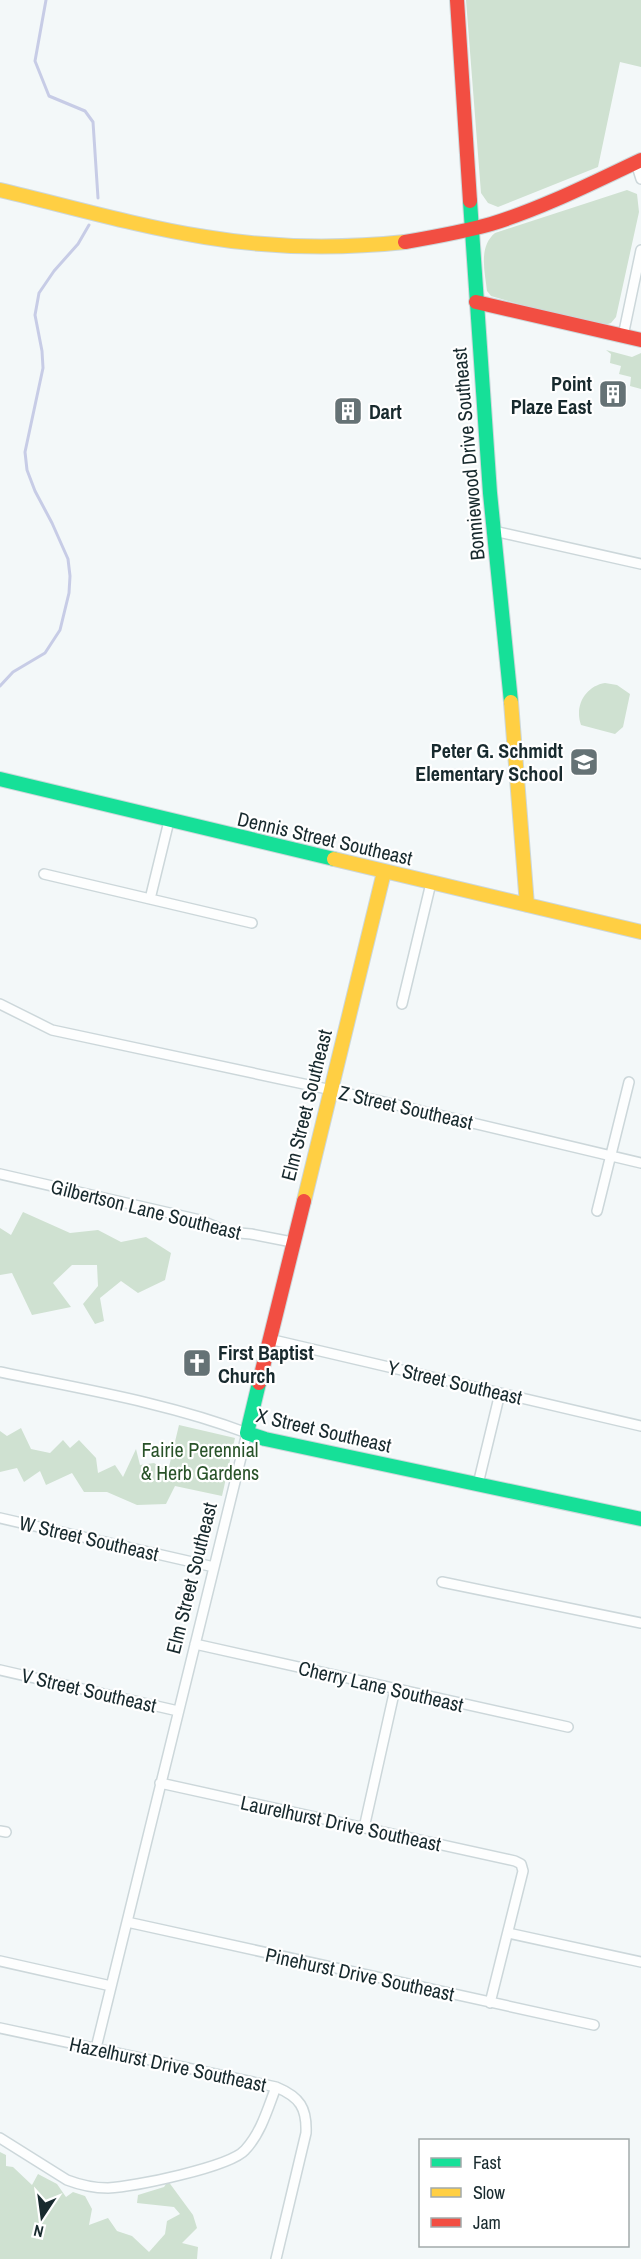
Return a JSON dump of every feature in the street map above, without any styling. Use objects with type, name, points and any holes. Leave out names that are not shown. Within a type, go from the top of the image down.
[{"type":"street","name":"Bonniewood Drive Southeast","points":[[457,0],[476,302],[494,531],[514,727],[527,905]]},
{"type":"street","points":[[0,190],[179,232],[228,241],[272,245],[344,246],[407,242],[472,230],[548,202],[638,162],[641,180]]},
{"type":"street","points":[[623,336],[641,250]]},
{"type":"street","points":[[476,302],[641,340]]},
{"type":"street","points":[[494,531],[641,564]]},
{"type":"street","name":"Dennis Street Southeast","points":[[0,779],[641,932]]},
{"type":"street","points":[[150,899],[169,821]]},
{"type":"street","name":"Elm Street Southeast","points":[[96,2048],[384,872]]},
{"type":"street","points":[[44,874],[252,923]]},
{"type":"street","points":[[402,1004],[431,883]]},
{"type":"street","name":"Z Street Southeast","points":[[0,1004],[52,1030],[330,1089],[641,1163]]},
{"type":"street","points":[[597,1211],[629,1082]]},
{"type":"street","name":"Gilbertson Lane Southeast","points":[[0,1174],[200,1220],[228,1232],[292,1242]]},
{"type":"street","name":"Y Street Southeast","points":[[269,1339],[641,1426]]},
{"type":"street","name":"X Street Southeast","points":[[0,1371],[214,1421],[265,1439],[641,1519]]},
{"type":"street","points":[[478,1484],[500,1393]]},
{"type":"street","name":"W Street Southeast","points":[[0,1518],[214,1567]]},
{"type":"street","points":[[442,1582],[641,1623]]},
{"type":"street","name":"Cherry Lane Southeast","points":[[195,1644],[568,1727]]},
{"type":"street","name":"V Street Southeast","points":[[0,1670],[178,1711]]},
{"type":"street","points":[[364,1828],[395,1689]]},
{"type":"street","name":"Laurelhurst Drive Southeast","points":[[160,1783],[521,1864],[523,1871],[508,1933]]},
{"type":"street","name":"Pinehurst Drive Southeast","points":[[127,1922],[594,2025]]},
{"type":"street","points":[[490,2003],[508,1933],[641,1962]]},
{"type":"street","points":[[0,1961],[111,1986]]},
{"type":"street","name":"Hazelhurst Drive Southeast","points":[[0,2028],[276,2087],[299,2101],[306,2117],[306,2133],[276,2259]]},
{"type":"street","points":[[0,2138],[67,2180],[78,2184],[109,2188],[143,2182],[237,2157],[255,2136],[276,2087]]},
{"type":"green space","points":[[466,0],[641,0],[641,67],[620,62],[598,167],[498,207],[488,203],[481,193]]},
{"type":"green space","points":[[627,190],[637,194],[639,212],[616,317],[611,323],[605,325],[564,317],[491,296],[487,291],[484,252],[495,233]]},
{"type":"green space","points":[[606,350],[632,357],[641,353],[641,389],[630,386],[631,377],[619,374],[621,366],[610,363],[611,354]]},
{"type":"green space","points":[[605,683],[617,685],[630,694],[623,727],[615,734],[581,725],[579,718],[579,710],[587,692]]},
{"type":"green space","points":[[23,1212],[70,1233],[98,1230],[121,1242],[146,1237],[171,1253],[165,1280],[138,1293],[121,1281],[100,1298],[104,1321],[95,1324],[83,1304],[98,1286],[97,1265],[72,1265],[53,1283],[71,1307],[32,1315],[12,1273],[0,1275],[0,1228],[11,1235]]},
{"type":"green space","name":"Fairie Perennial & Herb Gardens","points":[[179,1425],[235,1438],[222,1496],[175,1486],[166,1504],[137,1505],[107,1492],[84,1492],[72,1473],[46,1485],[40,1471],[24,1482],[17,1468],[0,1472],[0,1431],[7,1436],[21,1428],[31,1449],[50,1453],[63,1440],[70,1448],[79,1440],[96,1458],[98,1473],[115,1465],[123,1477],[136,1449],[140,1465],[154,1463],[168,1471]]},
{"type":"green space","points":[[0,2152],[6,2155],[6,2166],[13,2167],[32,2185],[38,2174],[57,2184],[66,2197],[73,2192],[85,2196],[92,2209],[89,2225],[108,2218],[117,2231],[132,2236],[149,2252],[165,2234],[167,2221],[180,2214],[174,2207],[137,2203],[138,2195],[164,2187],[168,2181],[193,2215],[197,2228],[182,2243],[198,2247],[197,2259],[0,2259]]},
{"type":"waterway","points":[[46,0],[35,61],[49,96],[85,111],[93,122],[98,198]]},
{"type":"waterway","points":[[0,686],[13,672],[45,653],[60,630],[69,593],[68,559],[35,491],[27,470],[25,452],[43,368],[35,315],[39,293],[54,271],[78,244],[89,225]]},
{"type":"traffic: fast","points":[[470,201],[490,493],[511,702]]},
{"type":"traffic: fast","points":[[0,779],[334,859]]},
{"type":"traffic: fast","points":[[259,1383],[247,1433],[265,1439],[641,1519]]},
{"type":"traffic: slow","points":[[0,190],[153,227],[230,241],[305,246],[355,246],[405,242]]},
{"type":"traffic: slow","points":[[511,702],[527,905]]},
{"type":"traffic: slow","points":[[334,859],[641,932]]},
{"type":"traffic: slow","points":[[304,1201],[384,872]]},
{"type":"traffic: jam","points":[[457,0],[470,201]]},
{"type":"traffic: jam","points":[[405,242],[470,229],[510,218],[567,195],[641,160]]},
{"type":"traffic: jam","points":[[476,302],[641,340]]},
{"type":"traffic: jam","points":[[259,1383],[304,1201]]},
{"type":"place","name":"Point Plaze East","points":[[613,394]]},
{"type":"place","name":"Dart","points":[[348,411]]},
{"type":"place","name":"Peter G. Schmidt Elementary School","points":[[584,762]]},
{"type":"place","name":"First Baptist Church","points":[[197,1363]]}]
